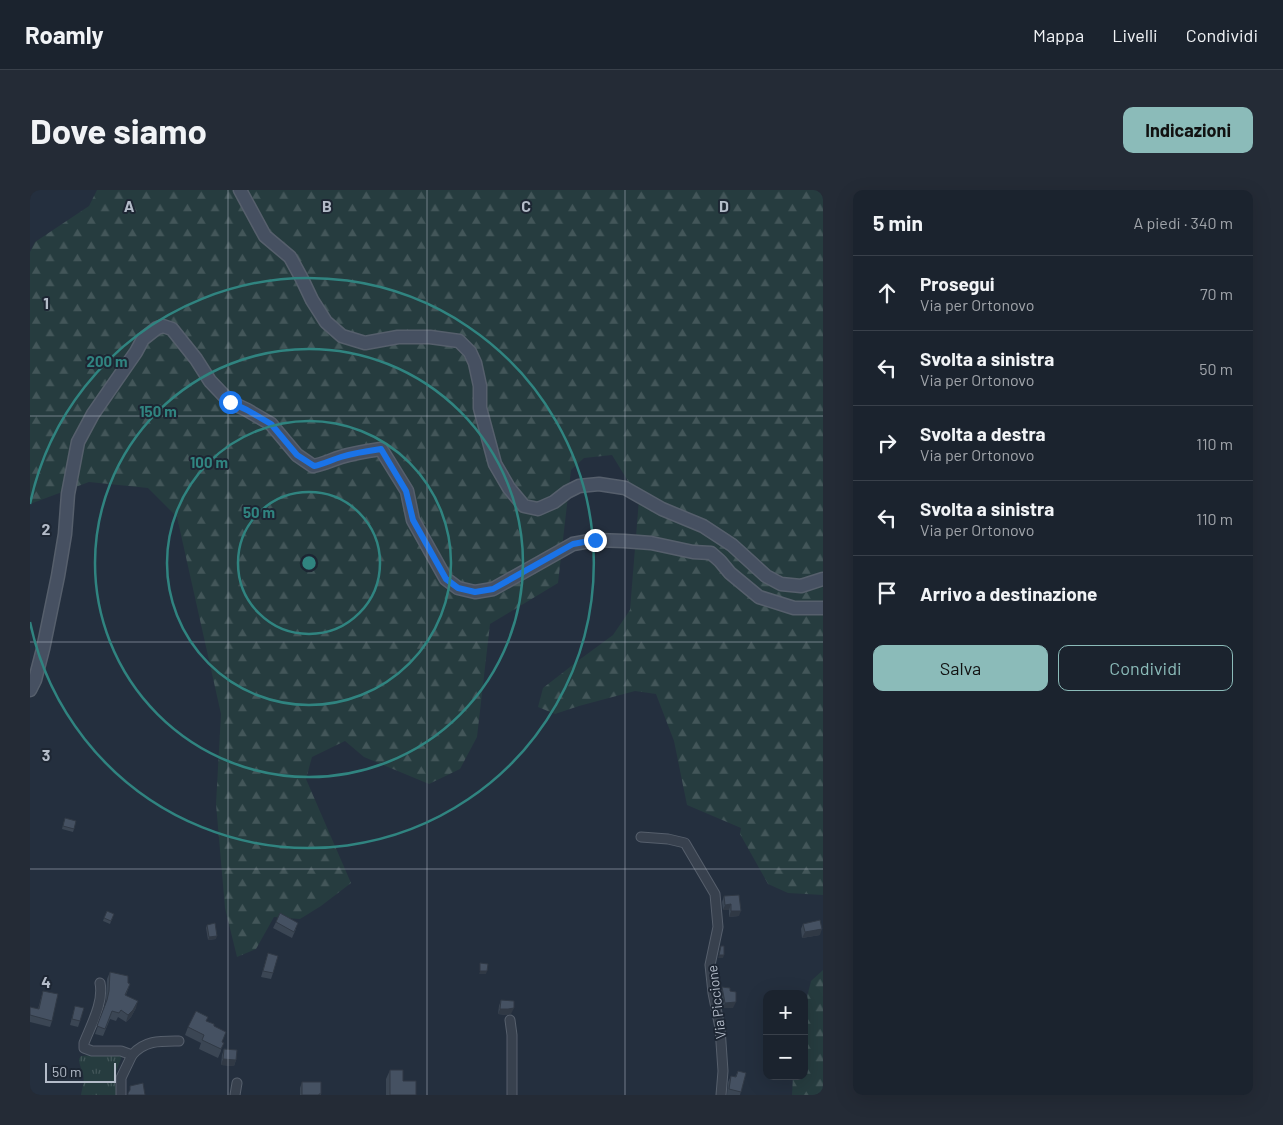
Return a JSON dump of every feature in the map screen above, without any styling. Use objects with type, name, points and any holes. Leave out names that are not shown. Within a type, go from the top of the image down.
[{"type":"street","points":[[240,190],[265,236],[290,257],[312,300],[326,322],[342,336],[365,343],[398,337],[430,337],[459,341],[470,352],[475,363],[480,386],[480,408],[495,464],[509,488],[524,506],[538,509],[554,502],[579,486],[599,484],[625,488],[662,509],[703,526],[732,545],[766,576],[781,584],[801,586],[823,579]]},
{"type":"street","points":[[30,690],[35,680],[43,649],[58,576],[65,534],[68,494],[78,442],[143,338],[157,328],[164,326],[172,329],[196,359],[210,382],[230,402],[271,424],[297,455],[314,466],[362,451],[381,449],[406,491],[413,520],[446,579],[458,588],[475,592],[493,589],[573,544],[595,540],[624,541],[711,553],[730,573],[759,596],[794,608],[823,608]]},
{"type":"street","name":"Via Piccione","points":[[641,838],[668,839],[685,843],[715,894],[718,927],[710,965],[720,1028],[723,1071],[721,1095]]},
{"type":"street","points":[[100,983],[101,989],[98,1006],[84,1043],[84,1048],[92,1051],[121,1051],[132,1055]]},
{"type":"street","points":[[510,1020],[512,1095]]},
{"type":"street","points":[[122,1095],[121,1078],[132,1055],[138,1048],[156,1041],[179,1041]]},
{"type":"street","points":[[235,1095],[237,1083]]},
{"type":"green space","points":[[97,190],[823,190],[823,895],[788,893],[768,884],[740,834],[741,828],[687,805],[674,741],[656,694],[635,691],[555,714],[538,707],[543,688],[613,635],[630,610],[639,499],[612,455],[584,458],[571,470],[558,583],[490,624],[477,737],[460,769],[429,784],[364,757],[345,741],[312,757],[306,779],[351,883],[300,919],[274,917],[256,949],[237,957],[225,908],[216,804],[221,714],[177,517],[148,488],[89,482],[30,504],[30,252],[35,242],[89,206]]},
{"type":"green space","points":[[823,970],[823,1095],[792,1095],[793,1080],[808,1080],[808,993],[811,981]]},
{"type":"green space","points":[[118,1053],[122,1055],[114,1077],[117,1089],[116,1095],[81,1095],[84,1079],[79,1061],[81,1056]]},
{"type":"building","points":[[65,818],[76,821],[74,829],[63,826]]},
{"type":"building","points":[[739,895],[741,911],[731,911],[731,904],[725,905],[724,896]]},
{"type":"building","points":[[107,911],[114,914],[111,921],[104,918]]},
{"type":"building","points":[[280,913],[298,923],[294,932],[276,922]]},
{"type":"building","points":[[820,920],[822,929],[805,932],[803,924]]},
{"type":"building","points":[[215,923],[217,936],[209,937],[207,925]]},
{"type":"building","points":[[721,946],[724,946],[724,955],[719,955]]},
{"type":"building","points":[[268,953],[278,956],[273,973],[263,971]]},
{"type":"building","points":[[480,963],[488,964],[487,971],[480,971]]},
{"type":"building","points":[[110,972],[128,976],[128,983],[130,984],[125,995],[138,1001],[128,1015],[121,1010],[119,1013],[112,1011],[105,1029],[97,1026],[107,1000]]},
{"type":"building","points":[[722,987],[730,988],[730,991],[736,992],[736,1002],[725,1003]]},
{"type":"building","points":[[43,991],[58,994],[52,1021],[30,1015],[30,1007],[39,1009]]},
{"type":"building","points":[[501,1000],[514,1001],[514,1008],[500,1009]]},
{"type":"building","points":[[75,1006],[84,1008],[80,1021],[72,1019]]},
{"type":"building","points":[[196,1011],[208,1017],[206,1021],[226,1032],[221,1049],[202,1040],[204,1035],[188,1027]]},
{"type":"building","points":[[224,1049],[237,1050],[236,1060],[223,1059]]},
{"type":"building","points":[[390,1070],[403,1070],[403,1081],[416,1081],[416,1095],[390,1095]]},
{"type":"building","points":[[738,1071],[746,1073],[741,1092],[729,1089],[731,1076],[736,1077]]},
{"type":"building","points":[[302,1082],[321,1082],[321,1094],[302,1095]]},
{"type":"building","points":[[143,1083],[145,1095],[128,1095],[130,1086]]},
{"type":"route","points":[[230,402],[271,424],[297,455],[314,466],[362,451],[381,449],[406,491],[413,520],[446,579],[458,588],[475,592],[493,589],[573,544],[595,540]]}]
